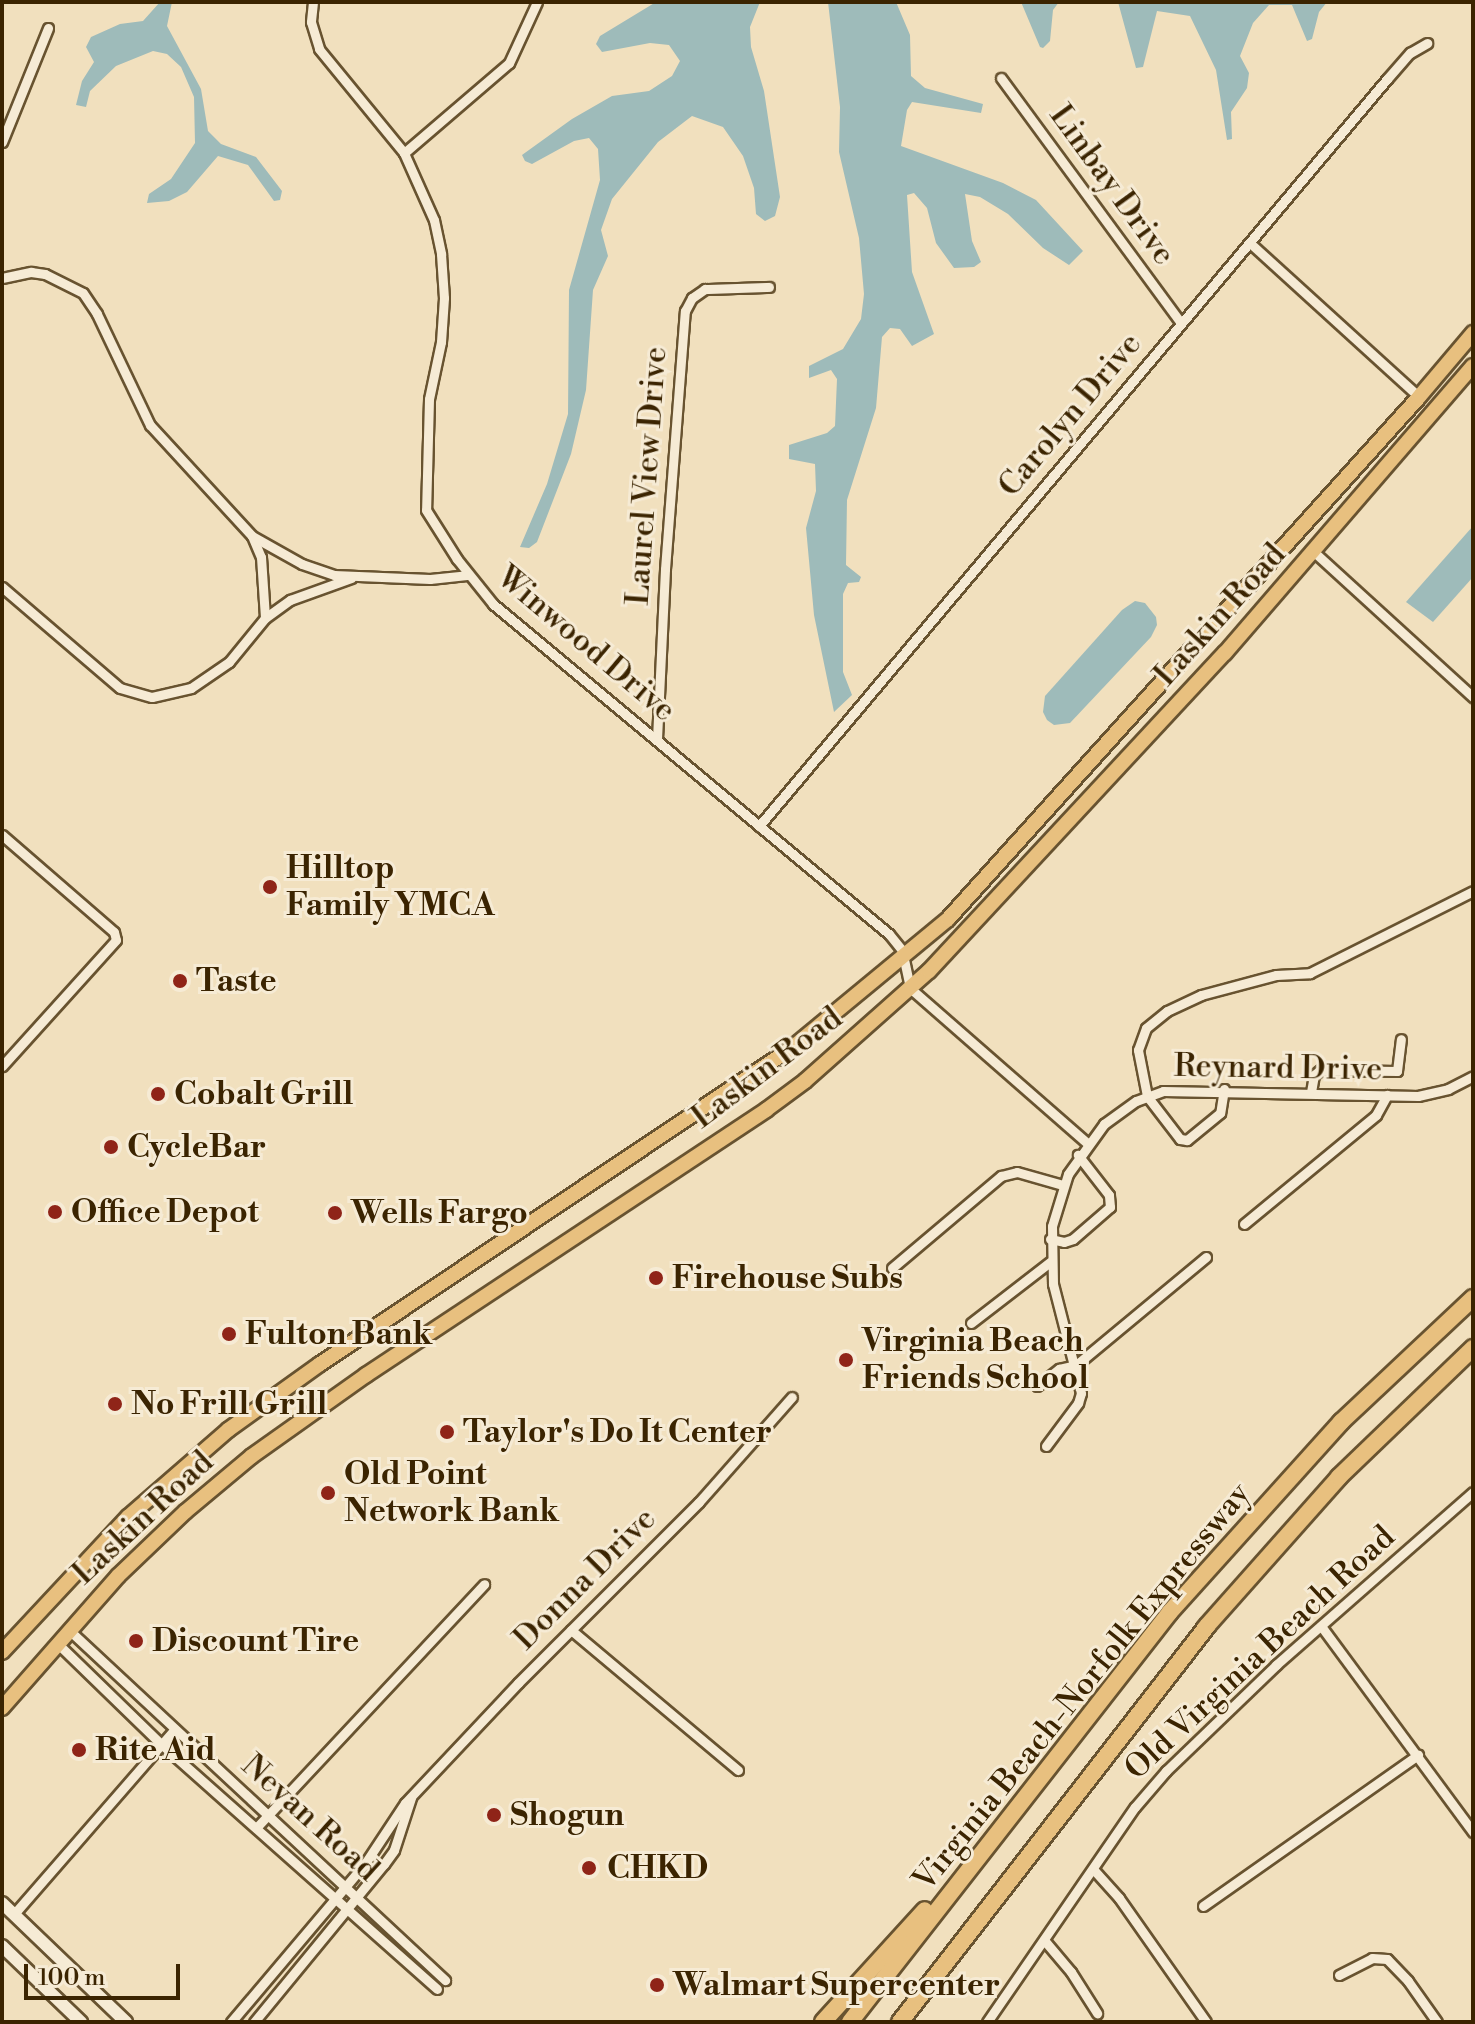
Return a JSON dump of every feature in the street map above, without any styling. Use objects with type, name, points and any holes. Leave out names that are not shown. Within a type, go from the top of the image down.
[{"type":"highway","name":"Virginia Beach-Norfolk Expressway","points":[[850,2022],[1170,1612],[1245,1525],[1341,1422],[1473,1298]]},
{"type":"highway","name":"Virginia Beach-Norfolk Expressway","points":[[900,2022],[1206,1627],[1267,1554],[1339,1477],[1473,1348]]},
{"type":"highway","points":[[823,2022],[984,1848]]},
{"type":"highway","points":[[909,2022],[960,1946]]},
{"type":"main road","name":"Laskin Road","points":[[2,1652],[97,1546],[228,1430],[350,1343],[725,1095],[823,1024],[904,956],[991,874],[1473,333]]},
{"type":"main road","name":"Laskin Road","points":[[2,1708],[57,1643],[157,1538],[264,1447],[366,1375],[766,1110],[910,988],[1009,889],[1225,653],[1473,366]]},
{"type":"main road","points":[[1204,635],[1225,653]]},
{"type":"main road","points":[[2,1903],[126,2022]]},
{"type":"main road","points":[[2,1946],[81,2022]]},
{"type":"street","name":"Winwood Drive","points":[[313,2],[311,22],[319,49],[404,153],[434,220],[444,283],[441,342],[429,399],[426,510],[467,575],[493,604],[889,934],[904,956],[910,988]]},
{"type":"street","points":[[404,153],[509,63],[537,2]]},
{"type":"street","points":[[2,142],[48,28]]},
{"type":"street","name":"Carolyn Drive","points":[[759,826],[1387,79],[1410,53],[1427,43]]},
{"type":"street","name":"Linbay Drive","points":[[1001,78],[1181,323]]},
{"type":"street","points":[[1250,243],[1419,397]]},
{"type":"street","points":[[2,278],[31,272],[45,274],[83,293],[97,314],[150,425],[252,536],[261,557],[265,618]]},
{"type":"street","name":"Laurel View Drive","points":[[657,739],[665,569],[685,311],[692,298],[705,289],[769,287]]},
{"type":"street","points":[[252,536],[318,570],[354,577],[430,579],[467,575]]},
{"type":"street","points":[[1313,551],[1471,692]]},
{"type":"street","points":[[2,587],[120,688],[152,697],[191,688],[229,662],[265,618],[290,600],[354,577]]},
{"type":"street","points":[[2,835],[114,932],[116,940],[2,1066]]},
{"type":"street","points":[[1224,1089],[1220,1113],[1184,1140],[1147,1096],[1139,1041],[1146,1028],[1167,1011],[1201,995],[1261,978],[1310,973],[1473,891]]},
{"type":"street","points":[[910,988],[1087,1143]]},
{"type":"street","points":[[1311,1092],[1314,1075],[1320,1070],[1397,1071],[1401,1039]]},
{"type":"street","name":"Reynard Drive","points":[[1046,1446],[1078,1403],[1080,1382],[1050,1262],[1050,1239],[1063,1185],[1078,1155],[1119,1111],[1147,1096],[1179,1089],[1429,1094],[1473,1076]]},
{"type":"street","points":[[1244,1224],[1376,1115],[1387,1095]]},
{"type":"street","points":[[1050,1239],[1073,1239],[1110,1207],[1109,1195],[1078,1155]]},
{"type":"street","points":[[892,1268],[1001,1176],[1017,1172],[1063,1185]]},
{"type":"street","points":[[1037,1386],[1059,1369],[1076,1365],[1206,1257]]},
{"type":"street","points":[[971,1323],[1050,1262]]},
{"type":"street","name":"Donna Drive","points":[[231,2022],[375,1850],[392,1818],[571,1630],[699,1502],[792,1397]]},
{"type":"street","name":"Old Virginia Beach Road","points":[[987,2022],[1135,1807],[1166,1771],[1321,1626],[1473,1492]]},
{"type":"street","points":[[256,1828],[484,1584]]},
{"type":"street","points":[[1321,1626],[1473,1832]]},
{"type":"street","name":"Nevan Road","points":[[69,1630],[445,1980]]},
{"type":"street","points":[[571,1630],[738,1770]]},
{"type":"street","name":"Nevan Road","points":[[57,1643],[161,1744],[437,1989]]},
{"type":"street","points":[[14,1914],[174,1730]]},
{"type":"street","points":[[1203,1906],[1418,1755]]},
{"type":"street","name":"Donna Drive","points":[[254,2022],[394,1850],[412,1796]]},
{"type":"street","points":[[1093,1869],[1119,1898],[1206,2022]]},
{"type":"street","points":[[1044,1940],[1071,1972],[1097,2013]]},
{"type":"street","points":[[1339,1975],[1372,1958],[1387,1959],[1408,1981],[1437,2022]]},
{"type":"water","points":[[160,2],[172,2],[167,26],[201,89],[208,131],[221,144],[256,157],[282,191],[280,200],[274,201],[248,165],[218,156],[187,192],[169,201],[147,203],[149,194],[171,179],[195,143],[194,97],[181,67],[167,54],[153,51],[116,66],[90,91],[86,107],[76,105],[82,81],[94,62],[86,47],[91,37],[120,24],[143,21]]},
{"type":"water","points":[[656,2],[760,2],[750,27],[751,47],[764,91],[780,197],[775,216],[765,221],[756,214],[754,188],[743,156],[723,127],[692,116],[658,142],[612,199],[601,230],[608,256],[593,290],[586,390],[571,454],[537,542],[529,548],[520,547],[547,484],[568,414],[569,290],[600,180],[598,149],[589,138],[574,141],[532,164],[525,161],[522,155],[572,119],[612,96],[649,91],[672,76],[680,61],[669,45],[650,43],[602,52],[596,44],[600,36]]},
{"type":"water","points":[[828,2],[896,2],[910,35],[911,76],[925,88],[983,104],[981,113],[912,102],[907,110],[901,146],[1003,183],[1036,200],[1083,251],[1069,265],[1043,248],[1008,214],[980,197],[965,194],[972,241],[981,262],[974,267],[954,268],[936,243],[927,208],[914,193],[907,195],[912,272],[934,334],[912,346],[900,329],[890,328],[882,337],[876,408],[847,500],[846,565],[861,577],[859,582],[848,583],[843,594],[843,672],[852,695],[834,712],[814,615],[806,528],[816,491],[815,464],[789,459],[789,445],[827,433],[835,426],[837,379],[831,370],[809,378],[809,366],[843,349],[861,319],[864,294],[859,238],[839,152],[840,107]]},
{"type":"water","points":[[1021,2],[1059,2],[1053,10],[1050,41],[1043,48],[1040,47]]},
{"type":"water","points":[[1118,2],[1327,2],[1319,12],[1312,39],[1307,41],[1292,5],[1269,5],[1253,23],[1240,56],[1249,73],[1247,88],[1231,112],[1232,139],[1227,140],[1216,70],[1190,16],[1157,11],[1143,67],[1136,68]]},
{"type":"water","points":[[1473,526],[1473,577],[1433,622],[1406,602]]},
{"type":"water","points":[[1135,601],[1145,603],[1156,617],[1157,625],[1151,637],[1070,723],[1054,725],[1043,712],[1045,696],[1122,610]]},
{"type":"place","name":"Hilltop Family YMCA","points":[[270,887]]},
{"type":"place","name":"Taste","points":[[180,981]]},
{"type":"place","name":"Cobalt Grill","points":[[158,1094]]},
{"type":"place","name":"CycleBar","points":[[111,1147]]},
{"type":"place","name":"Office Depot","points":[[55,1212]]},
{"type":"place","name":"Wells Fargo","points":[[335,1213]]},
{"type":"place","name":"Firehouse Subs","points":[[656,1278]]},
{"type":"place","name":"Fulton Bank","points":[[229,1334]]},
{"type":"place","name":"Virginia Beach Friends School","points":[[846,1360]]},
{"type":"place","name":"No Frill Grill","points":[[115,1404]]},
{"type":"place","name":"Taylor's Do It Center","points":[[447,1432]]},
{"type":"place","name":"Old Point Network Bank","points":[[328,1493]]},
{"type":"place","name":"Discount Tire","points":[[136,1641]]},
{"type":"place","name":"Rite Aid","points":[[79,1750]]},
{"type":"place","name":"Shogun","points":[[494,1815]]},
{"type":"place","name":"CHKD","points":[[589,1868]]},
{"type":"place","name":"Walmart Supercenter","points":[[657,1985]]}]
